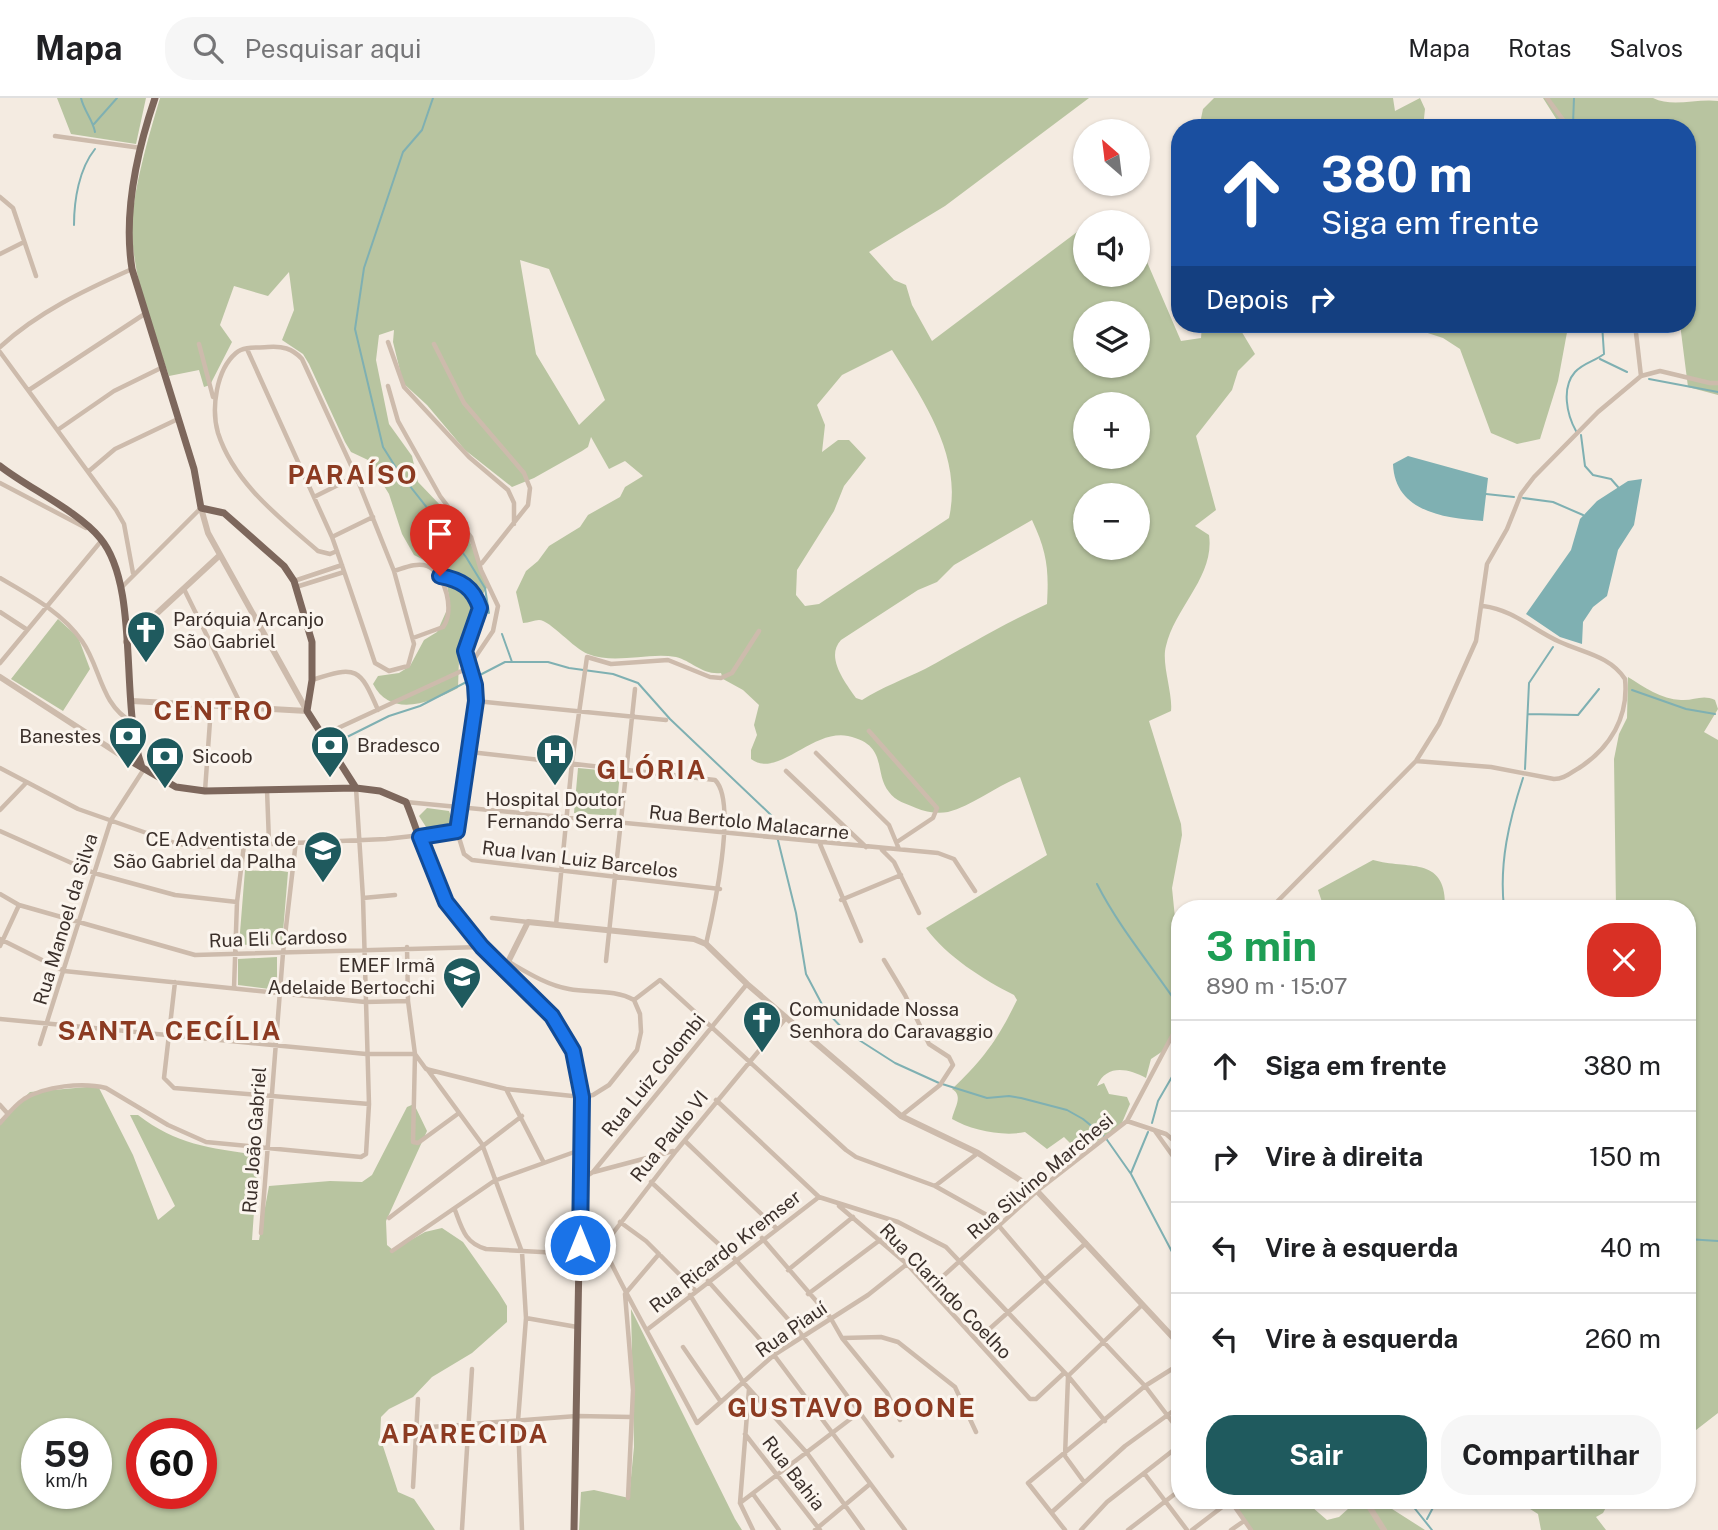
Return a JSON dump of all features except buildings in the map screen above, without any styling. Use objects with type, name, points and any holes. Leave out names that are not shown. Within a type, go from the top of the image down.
[{"type":"main road","points":[[155,98],[129,215],[128,245],[132,269],[197,479],[201,508],[224,513],[284,566],[295,584],[312,642],[309,713],[356,788]]},
{"type":"main road","points":[[0,466],[99,537],[115,565],[126,642],[133,732],[143,768]]},
{"type":"main road","points":[[133,732],[122,756],[176,787],[205,791],[356,788],[380,791],[406,802],[446,902],[482,947],[507,965],[561,1028],[577,1061],[582,1097],[574,1530]]},
{"type":"street","points":[[1547,98],[1562,119]]},
{"type":"street","points":[[55,136],[142,148]]},
{"type":"street","points":[[0,197],[13,208],[36,276]]},
{"type":"street","points":[[0,254],[24,242]]},
{"type":"street","points":[[132,269],[54,307],[20,329],[0,349],[124,524],[133,573]]},
{"type":"street","points":[[29,390],[147,313]]},
{"type":"street","points":[[1635,333],[1641,376]]},
{"type":"street","points":[[388,342],[400,381],[407,391],[469,457],[508,490],[514,503],[514,524]]},
{"type":"street","points":[[199,344],[214,397],[219,434],[232,464],[243,480],[318,551],[330,554],[337,551]]},
{"type":"street","points":[[433,344],[464,403],[528,479],[528,505],[481,563]]},
{"type":"street","points":[[214,397],[236,353],[247,349],[279,346],[291,350],[302,359],[356,476],[394,572],[413,638],[414,651],[408,666],[388,671],[375,663],[332,537],[247,349]]},
{"type":"street","points":[[58,429],[114,391],[163,366]]},
{"type":"street","points":[[1279,900],[1416,761],[1460,682],[1476,641],[1487,564],[1507,529],[1521,494],[1546,463],[1598,412],[1641,376],[1660,371],[1718,383]]},
{"type":"street","points":[[322,736],[468,668],[493,631],[498,615],[494,593],[481,570],[481,563],[468,531],[444,502],[398,421],[388,386]]},
{"type":"street","points":[[89,471],[115,449],[179,418]]},
{"type":"street","points":[[314,497],[356,476]]},
{"type":"street","points":[[0,483],[99,537],[0,663]]},
{"type":"street","points":[[201,508],[204,524],[220,555],[309,713]]},
{"type":"street","points":[[120,589],[133,573],[201,508]]},
{"type":"street","points":[[332,537],[373,517]]},
{"type":"street","points":[[126,642],[220,555]]},
{"type":"street","points":[[295,584],[342,565]]},
{"type":"street","points":[[0,768],[58,802],[178,845],[244,845],[420,837],[457,831],[476,701],[475,683],[468,668],[465,651],[480,608],[469,588],[461,581],[440,576],[424,565],[394,572]]},
{"type":"street","points":[[295,584],[344,572]]},
{"type":"street","points":[[413,638],[435,631],[448,621],[447,601],[440,576]]},
{"type":"street","points":[[0,578],[46,605],[84,643],[112,708],[132,723]]},
{"type":"street","points":[[184,589],[242,706]]},
{"type":"street","points":[[1416,761],[1491,767],[1562,778],[1600,753],[1624,712],[1625,679],[1610,663],[1561,643],[1508,612],[1483,606]]},
{"type":"street","points":[[0,612],[26,629]]},
{"type":"street","points":[[556,926],[572,762],[587,657],[611,664],[668,660],[710,677],[721,678],[732,673],[760,631]]},
{"type":"street","points":[[312,680],[342,670],[356,672],[363,677],[378,710]]},
{"type":"street","points":[[0,677],[122,756]]},
{"type":"street","points":[[606,961],[635,689]]},
{"type":"street","points":[[132,701],[211,707],[242,706],[309,713]]},
{"type":"street","points":[[476,701],[666,720]]},
{"type":"street","points":[[205,791],[211,707]]},
{"type":"street","points":[[869,731],[937,808],[933,818],[897,842]]},
{"type":"street","points":[[470,752],[710,778],[720,785],[723,791],[724,835],[720,889],[706,944]]},
{"type":"street","points":[[816,753],[889,825],[899,849]]},
{"type":"street","name":"Rua Manoel da Silva","points":[[40,1044],[111,820],[143,768]]},
{"type":"street","points":[[786,771],[866,847]]},
{"type":"street","points":[[0,810],[25,784]]},
{"type":"street","points":[[0,1123],[21,1101],[43,1091],[94,1085],[106,1088],[190,1137],[268,1149],[361,1157],[368,1153],[363,898],[356,788]]},
{"type":"street","points":[[267,790],[269,842]]},
{"type":"street","name":"Rua Bertolo Malacarne","points":[[406,802],[784,841],[899,849],[948,856],[960,865],[975,891]]},
{"type":"street","points":[[0,831],[94,873],[175,895],[237,902]]},
{"type":"street","name":"Rua Ivan Luiz Barcelos","points":[[457,831],[464,854],[472,860],[720,889]]},
{"type":"street","name":"Rua João Gabriel","points":[[261,1233],[283,953],[296,841]]},
{"type":"street","points":[[820,844],[841,900],[861,941]]},
{"type":"street","points":[[234,988],[237,902],[244,845]]},
{"type":"street","points":[[882,849],[901,875],[919,913]]},
{"type":"street","points":[[841,900],[901,875]]},
{"type":"street","name":"Rua Eli Cardoso","points":[[0,894],[19,905],[195,955],[482,947]]},
{"type":"street","points":[[363,898],[395,895]]},
{"type":"street","points":[[0,946],[19,905]]},
{"type":"street","points":[[492,918],[694,939],[706,944],[747,984],[901,1116],[978,1153],[1037,1191],[1171,1336]]},
{"type":"street","points":[[528,922],[507,965],[557,986],[614,994],[634,1000]]},
{"type":"street","points":[[2,940],[64,971],[366,1002],[408,1001]]},
{"type":"street","points":[[407,947],[408,1001],[415,1054],[412,1139],[418,1143],[459,1113]]},
{"type":"street","points":[[884,960],[929,1044],[949,1056],[953,1065],[940,1086],[901,1116]]},
{"type":"street","points":[[634,1000],[660,980],[856,1157],[935,1186],[985,1214],[1145,1386],[1171,1421]]},
{"type":"street","points":[[175,982],[164,1078],[174,1088],[369,1104]]},
{"type":"street","name":"Rua Luiz Colombi","points":[[579,1180],[593,1172],[747,984]]},
{"type":"street","points":[[426,1069],[506,1089],[582,1097],[593,1095],[609,1085],[637,1050],[641,1032],[640,1014],[634,1000]]},
{"type":"street","name":"Rua Paulo VI","points":[[580,1276],[602,1244],[716,1100],[786,1018]]},
{"type":"street","points":[[0,1019],[46,1026],[168,1033],[366,1054],[415,1054]]},
{"type":"street","name":"Rua Silvino Marchesi","points":[[930,1288],[1037,1191],[1127,1121],[1171,1037]]},
{"type":"street","points":[[415,1054],[482,1144],[522,1252],[526,1318],[518,1421],[522,1530]]},
{"type":"street","points":[[506,1089],[543,1161]]},
{"type":"street","points":[[716,1100],[819,1197],[926,1235],[961,1261],[1066,1374],[1105,1421]]},
{"type":"street","points":[[0,1105],[8,1114]]},
{"type":"street","points":[[389,1218],[482,1144],[522,1116]]},
{"type":"street","points":[[1127,1121],[1166,1134],[1171,1138]]},
{"type":"street","points":[[1154,1130],[1171,1154]]},
{"type":"street","points":[[684,1141],[775,1227]]},
{"type":"street","points":[[392,1251],[494,1181],[543,1161],[580,1150]]},
{"type":"street","points":[[593,1172],[676,1151]]},
{"type":"street","points":[[935,1186],[978,1153]]},
{"type":"street","points":[[651,1182],[736,1259],[802,1335],[892,1456]]},
{"type":"street","name":"Rua Ricardo Kremser","points":[[648,1329],[775,1227],[819,1197]]},
{"type":"street","name":"Rua Clarindo Coelho","points":[[839,1205],[930,1288],[1030,1399],[1036,1399],[1066,1374]]},
{"type":"street","points":[[455,1210],[464,1233],[474,1246],[522,1252],[579,1254]]},
{"type":"street","points":[[788,1270],[853,1217]]},
{"type":"street","points":[[620,1222],[659,1254],[695,1290]]},
{"type":"street","points":[[762,1238],[830,1317],[842,1338],[887,1393],[900,1420]]},
{"type":"street","points":[[808,1294],[880,1240]]},
{"type":"street","points":[[977,1340],[1087,1243]]},
{"type":"street","points":[[602,1244],[625,1294],[648,1329]]},
{"type":"street","points":[[628,1498],[632,1378],[625,1294],[659,1254]]},
{"type":"street","name":"Rua Piauí","points":[[648,1329],[697,1423],[774,1355],[867,1296],[906,1264]]},
{"type":"street","points":[[708,1281],[774,1355],[905,1530]]},
{"type":"street","points":[[690,1295],[743,1382],[807,1453],[863,1530]]},
{"type":"street","points":[[1084,1482],[1065,1455],[1066,1374],[1141,1306]]},
{"type":"street","points":[[526,1318],[579,1327]]},
{"type":"street","points":[[842,1338],[881,1337],[898,1342],[955,1387],[976,1432]]},
{"type":"street","points":[[682,1347],[721,1402]]},
{"type":"street","points":[[462,1529],[472,1369]]},
{"type":"street","points":[[1065,1530],[1028,1483],[1145,1386],[1171,1370]]},
{"type":"street","points":[[749,1388],[740,1503],[752,1530]]},
{"type":"street","points":[[413,1487],[418,1399]]},
{"type":"street","points":[[740,1503],[861,1411]]},
{"type":"street","points":[[1052,1512],[1084,1482],[1171,1412]]},
{"type":"street","points":[[417,1428],[577,1416],[631,1417]]},
{"type":"street","name":"Rua Bahia","points":[[745,1434],[779,1474],[817,1529]]},
{"type":"street","points":[[1081,1530],[1107,1502],[1171,1452]]},
{"type":"street","points":[[1144,1473],[1171,1507]]},
{"type":"street","points":[[817,1529],[870,1483]]},
{"type":"street","points":[[753,1494],[779,1530]]},
{"type":"street","points":[[1128,1530],[1171,1497]]},
{"type":"street","points":[[1173,1509],[1190,1530],[1218,1509]]},
{"type":"street","points":[[1236,1509],[1251,1530]]},
{"type":"street","points":[[1371,1509],[1384,1530]]},
{"type":"street","points":[[1231,1530],[1244,1521]]},
{"type":"green space","points":[[57,98],[146,98],[136,144],[71,134]]},
{"type":"green space","points":[[160,98],[1089,98],[945,206],[869,252],[894,280],[906,285],[912,305],[932,341],[1073,235],[1073,287],[1150,287],[1150,269],[1171,318],[1171,333],[1178,333],[1181,341],[1201,338],[1201,333],[1242,333],[1255,354],[1238,371],[1232,390],[1196,436],[1216,510],[1195,526],[1209,535],[1206,564],[1177,618],[1166,646],[1165,661],[1171,711],[1149,721],[1182,835],[1172,888],[1173,900],[1171,900],[1171,1037],[1166,1049],[1151,1059],[1146,1078],[1118,1070],[1106,1074],[1097,1086],[1104,1083],[1109,1094],[1127,1097],[1130,1104],[1121,1125],[1080,1153],[1064,1137],[1047,1149],[1025,1132],[987,1132],[952,1119],[958,1099],[952,1089],[989,1048],[1017,1000],[1014,995],[978,975],[955,958],[926,928],[1047,855],[1020,777],[957,809],[936,813],[894,798],[884,784],[875,752],[861,740],[848,736],[821,739],[784,759],[761,763],[751,759],[751,750],[757,735],[754,725],[759,705],[743,690],[723,679],[721,673],[708,672],[676,657],[599,657],[582,651],[544,621],[523,623],[516,592],[526,571],[549,546],[580,527],[588,515],[620,497],[625,487],[643,476],[625,461],[609,469],[591,437],[588,447],[582,451],[512,487],[465,450],[427,405],[403,383],[393,342],[394,330],[379,335],[376,360],[389,424],[412,456],[418,482],[466,532],[488,586],[479,600],[472,629],[459,659],[458,688],[436,698],[412,704],[390,701],[381,695],[373,684],[378,676],[399,673],[410,666],[424,640],[437,632],[450,603],[446,580],[440,568],[414,555],[402,534],[389,494],[368,460],[351,452],[303,354],[282,340],[294,310],[289,272],[268,296],[234,286],[220,325],[232,342],[210,385],[204,387],[199,370],[169,376],[140,286],[133,249],[133,215],[138,181]],"holes":[[[520,260],[549,269],[605,400],[579,425],[536,354]],[[892,350],[916,389],[945,451],[952,495],[949,518],[819,604],[805,606],[796,595],[797,570],[834,511],[844,486],[866,458],[849,440],[838,440],[822,452],[825,425],[817,405],[842,375]],[[1032,520],[1046,561],[1047,604],[925,669],[862,700],[856,698],[836,662],[835,654],[841,640],[918,590],[937,582],[954,565]]]},
{"type":"green space","points":[[1214,98],[1393,98],[1395,111],[1420,98],[1425,109],[1424,119],[1201,119],[1203,109]]},
{"type":"green space","points":[[1543,98],[1653,98],[1677,103],[1718,101],[1718,395],[1688,387],[1681,333],[1696,333],[1696,119],[1556,119]]},
{"type":"green space","points":[[1428,333],[1567,333],[1558,381],[1540,439],[1517,444],[1491,433],[1460,349],[1443,338]]},
{"type":"green space","points":[[58,619],[78,637],[90,669],[63,711],[11,679]]},
{"type":"green space","points":[[1628,677],[1667,697],[1681,700],[1710,698],[1715,700],[1718,709],[1704,732],[1718,740],[1718,1413],[1696,1430],[1696,900],[1616,900],[1614,759],[1619,734],[1627,718]]},
{"type":"green space","points":[[578,768],[620,772],[616,816],[574,813]]},
{"type":"green space","points":[[427,808],[449,811],[453,822],[445,829],[428,830],[419,816]]},
{"type":"green space","points":[[1373,860],[1423,868],[1432,872],[1440,880],[1445,900],[1321,900],[1318,890]]},
{"type":"green space","points":[[263,868],[288,872],[282,944],[239,945],[245,870],[262,871]]},
{"type":"green space","points":[[277,957],[277,990],[238,985],[238,959]]},
{"type":"green space","points":[[98,1086],[133,1155],[158,1220],[175,1206],[130,1115],[138,1115],[166,1133],[195,1144],[258,1155],[252,1240],[259,1240],[269,1186],[330,1181],[362,1182],[372,1175],[407,1107],[414,1104],[427,1131],[386,1221],[387,1245],[393,1250],[425,1232],[442,1228],[463,1242],[507,1306],[507,1322],[472,1353],[432,1377],[413,1397],[389,1409],[381,1417],[380,1437],[398,1492],[414,1499],[435,1530],[0,1530],[0,1120],[30,1092]]},
{"type":"green space","points":[[631,1309],[742,1530],[579,1530],[581,1492],[594,1490],[629,1498],[634,1447]]},
{"type":"green space","points":[[1236,1509],[1314,1509],[1327,1520],[1339,1517],[1348,1509],[1392,1509],[1425,1530],[1251,1530]]},
{"type":"green space","points":[[1530,1509],[1605,1509],[1596,1517],[1606,1530],[1541,1530],[1538,1514]]},
{"type":"water","points":[[1408,456],[1488,478],[1483,521],[1438,514],[1412,502],[1402,493],[1393,464]]},
{"type":"water","points":[[1642,479],[1634,525],[1618,550],[1607,596],[1593,607],[1583,622],[1582,644],[1560,637],[1526,614],[1571,550],[1580,519],[1597,501],[1628,481]]},
{"type":"waterway","points":[[81,98],[95,132]]},
{"type":"waterway","points":[[94,124],[117,98]]},
{"type":"waterway","points":[[433,98],[422,130],[403,152],[364,268],[355,329],[383,447],[398,471],[466,557],[485,588],[489,613]]},
{"type":"waterway","points":[[1573,119],[1574,98]]},
{"type":"waterway","points":[[74,225],[78,185],[95,149]]},
{"type":"waterway","points":[[1576,431],[1568,410],[1568,386],[1578,369],[1604,354],[1603,333]]},
{"type":"waterway","points":[[1600,359],[1627,372]]},
{"type":"waterway","points":[[1649,379],[1718,392]]},
{"type":"waterway","points":[[1581,435],[1585,466],[1593,475],[1611,479],[1618,487]]},
{"type":"waterway","points":[[1486,494],[1514,497]]},
{"type":"waterway","points":[[1523,498],[1553,502],[1583,515]]},
{"type":"waterway","points":[[502,634],[512,662]]},
{"type":"waterway","points":[[1525,769],[1529,683],[1553,647]]},
{"type":"waterway","points":[[333,744],[389,716],[420,706],[505,662],[548,662],[613,674],[638,683],[670,719],[772,816],[796,913],[806,974],[825,1010],[845,1031],[895,1063],[939,1083],[987,1098],[1021,1098],[1067,1110],[1083,1119],[1105,1137],[1131,1174],[1171,1250]]},
{"type":"waterway","points":[[1528,714],[1578,715],[1599,689]]},
{"type":"waterway","points":[[1632,690],[1686,709],[1715,714]]},
{"type":"waterway","points":[[1504,900],[1506,842],[1523,778]]},
{"type":"waterway","points":[[1097,884],[1126,932],[1171,995]]},
{"type":"waterway","points":[[1152,1123],[1158,1101],[1171,1079]]},
{"type":"waterway","points":[[1131,1173],[1148,1132]]},
{"type":"waterway","points":[[1696,1240],[1718,1241]]},
{"type":"waterway","points":[[1415,1509],[1432,1530]]},
{"type":"waterway","points":[[1427,1519],[1432,1509]]},
{"type":"place","name":"Paróquia Arcanjo São Gabriel","points":[[146,664]]},
{"type":"place","name":"Banestes","points":[[128,770]]},
{"type":"place","name":"Bradesco","points":[[330,779]]},
{"type":"place","name":"Hospital Doutor Fernando Serra","points":[[555,787]]},
{"type":"place","name":"Sicoob","points":[[165,790]]},
{"type":"place","name":"CE Adventista de São Gabriel da Palha","points":[[323,884]]},
{"type":"place","name":"EMEF Irmã Adelaide Bertocchi","points":[[462,1010]]},
{"type":"place","name":"Comunidade Nossa Senhora do Caravaggio","points":[[762,1054]]},
{"type":"district","name":"PARAÍSO","points":[[353,474]]},
{"type":"district","name":"CENTRO","points":[[214,710]]},
{"type":"district","name":"GLÓRIA","points":[[652,769]]},
{"type":"district","name":"SANTA CECÍLIA","points":[[170,1030]]},
{"type":"district","name":"GUSTAVO BOONE","points":[[852,1407]]},
{"type":"district","name":"APARECIDA","points":[[465,1433]]},
{"type":"route","points":[[440,576],[461,581],[477,598],[480,608],[465,651],[475,685],[476,701],[457,831],[420,837],[446,902],[482,947],[552,1016],[577,1061],[582,1097],[579,1161],[580,1245]]}]
